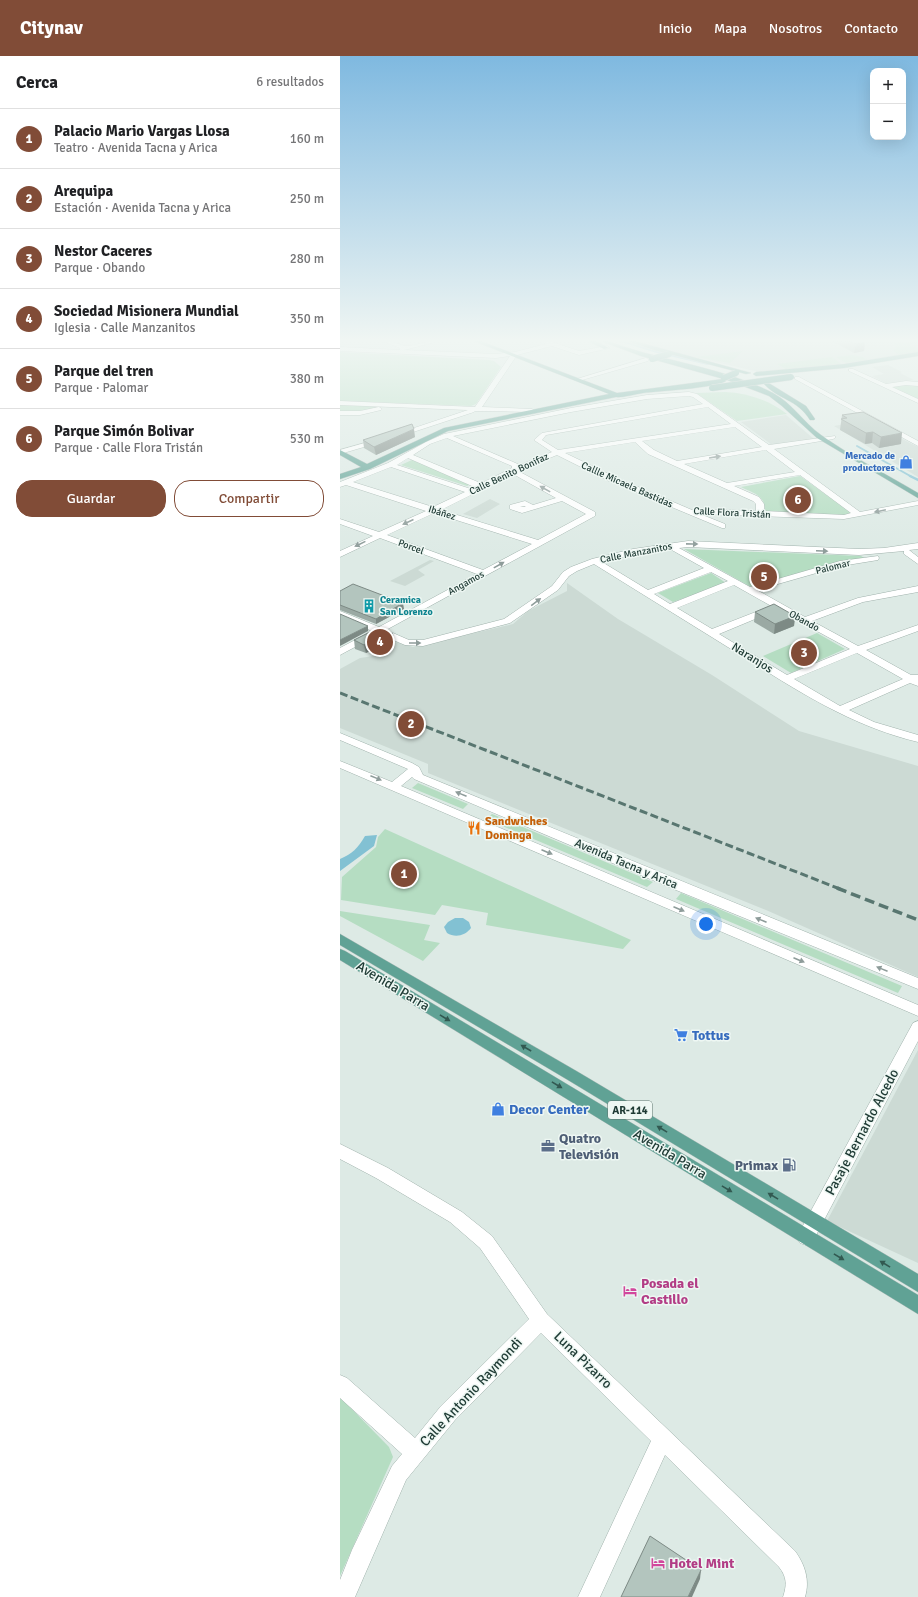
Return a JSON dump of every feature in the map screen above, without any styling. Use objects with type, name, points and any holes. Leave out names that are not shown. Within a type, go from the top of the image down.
[{"type":"main road","points":[[340,477],[367,467],[444,433],[525,412]]},
{"type":"main road","points":[[788,412],[918,496]]},
{"type":"main road","points":[[793,412],[801,420]]},
{"type":"main road","points":[[803,412],[812,419]]},
{"type":"main road","points":[[807,412],[817,425]]},
{"type":"main road","points":[[833,437],[854,449]]},
{"type":"main road","points":[[340,452],[367,467]]},
{"type":"main road","points":[[891,471],[918,487]]},
{"type":"main road","name":"Avenida Parra","points":[[340,939],[562,1069],[918,1284]]},
{"type":"main road","name":"Avenida Parra","points":[[340,954],[918,1305]]},
{"type":"street","points":[[341,414],[368,412]]},
{"type":"street","points":[[391,437],[468,412]]},
{"type":"street","points":[[343,484],[391,465],[444,433],[560,412]]},
{"type":"street","name":"Callle Micaela Bastidas","points":[[668,412],[567,429],[544,434],[538,440],[541,444],[612,479],[688,511],[721,536]]},
{"type":"street","points":[[719,412],[859,515]]},
{"type":"street","points":[[858,412],[918,444]]},
{"type":"street","points":[[429,425],[516,465],[516,473],[562,498]]},
{"type":"street","name":"Calle Benito Bonifaz","points":[[340,554],[434,510],[516,469],[557,452],[737,425]]},
{"type":"street","points":[[676,463],[768,448],[823,435],[833,437]]},
{"type":"street","points":[[340,452],[384,439]]},
{"type":"street","points":[[637,441],[651,452],[728,485],[760,503],[759,514]]},
{"type":"street","points":[[408,455],[480,486]]},
{"type":"street","points":[[391,465],[471,491]]},
{"type":"street","points":[[728,485],[802,473]]},
{"type":"street","name":"Ibáñez","points":[[343,484],[434,510],[538,543]]},
{"type":"street","points":[[532,508],[562,498]]},
{"type":"street","name":"Angamos","points":[[340,652],[592,514],[562,498]]},
{"type":"street","name":"Calle Flora Tristán","points":[[688,511],[844,518],[918,503]]},
{"type":"street","points":[[721,536],[723,513]]},
{"type":"street","name":"Porcel","points":[[340,521],[483,574]]},
{"type":"street","name":"Calle Manzanitos","points":[[340,614],[408,643],[423,643],[502,622],[528,608],[550,592],[566,574],[574,569],[595,561],[670,546],[688,544],[721,536],[859,552],[884,551],[918,546]]},
{"type":"street","name":"Obando","points":[[670,546],[857,650],[915,679]]},
{"type":"street","name":"Palomar","points":[[748,590],[840,564],[918,550]]},
{"type":"street","points":[[907,552],[918,561]]},
{"type":"street","name":"Naranjos","points":[[595,561],[840,710],[870,724],[918,739]]},
{"type":"street","points":[[647,593],[711,570]]},
{"type":"street","points":[[670,607],[734,582]]},
{"type":"street","points":[[803,620],[861,600],[918,589]]},
{"type":"street","points":[[712,633],[778,607]]},
{"type":"street","points":[[786,678],[918,628]]},
{"type":"street","points":[[840,710],[915,679]]},
{"type":"street","name":"Avenida Tacna y Arica","points":[[340,736],[408,765],[415,769],[418,777],[918,984]]},
{"type":"street","name":"Avenida Tacna y Arica","points":[[340,764],[918,1011]]},
{"type":"street","points":[[394,786],[415,769]]},
{"type":"street","points":[[468,819],[485,804]]},
{"type":"street","points":[[657,899],[671,883]]},
{"type":"street","name":"Pasaje Bernardo Alcedo","points":[[806,1237],[918,1027]]},
{"type":"street","name":"Luna Pizarro","points":[[340,1151],[382,1173],[449,1213],[486,1242],[541,1320],[787,1559],[797,1571],[796,1592],[794,1597]]},
{"type":"street","name":"Calle Antonio Raymondi","points":[[344,1597],[399,1473],[448,1413],[541,1320]]},
{"type":"street","points":[[340,1385],[415,1452]]},
{"type":"street","points":[[589,1597],[663,1437]]},
{"type":"shaded area","points":[[786,415],[814,439],[772,445],[741,422]]},
{"type":"shaded area","name":"Mercado de productores","points":[[865,420],[918,447],[918,477],[834,426]]},
{"type":"shaded area","points":[[490,499],[500,504],[477,518],[463,514]]},
{"type":"shaded area","points":[[430,560],[434,561],[418,570],[425,575],[405,586],[390,581]]},
{"type":"shaded area","points":[[567,583],[618,619],[712,675],[799,731],[918,766],[918,977],[766,910],[428,773],[428,764],[340,728],[340,669],[360,658],[380,655],[381,649],[396,642],[413,647],[513,624],[528,611],[567,591]]},
{"type":"shaded area","points":[[918,1050],[918,1263],[827,1221]]},
{"type":"green space","points":[[724,412],[784,412],[787,414],[737,421]]},
{"type":"green space","points":[[414,459],[471,484],[467,486],[401,465]]},
{"type":"green space","points":[[800,476],[853,514],[839,516],[765,514],[762,499],[741,487]]},
{"type":"green space","points":[[684,549],[861,556],[866,559],[756,590]]},
{"type":"green space","points":[[711,573],[726,583],[673,602],[658,593]]},
{"type":"green space","points":[[817,633],[845,649],[791,673],[763,656]]},
{"type":"green space","points":[[418,783],[468,804],[463,809],[412,788]]},
{"type":"green space","points":[[492,814],[653,882],[647,887],[486,819]]},
{"type":"green space","points":[[385,829],[631,940],[623,949],[486,925],[488,913],[442,905],[435,915],[341,900],[342,877],[376,847],[378,837]]},
{"type":"green space","points":[[681,893],[902,986],[898,993],[676,899]]},
{"type":"green space","points":[[340,911],[430,925],[424,940],[440,943],[423,961],[340,916]]},
{"type":"green space","points":[[340,1397],[389,1447],[393,1457],[340,1576]]},
{"type":"water","points":[[377,835],[374,846],[340,871],[340,859],[354,850],[365,836]]},
{"type":"water","points":[[455,918],[463,918],[469,922],[471,928],[469,931],[457,936],[447,933],[444,927],[448,922]]},
{"type":"building","points":[[863,412],[902,433],[881,437],[873,432],[866,433],[841,419],[847,418],[842,415]]},
{"type":"building","points":[[412,424],[414,429],[374,447],[363,440]]},
{"type":"building","name":"Ceramica San Lorenzo","points":[[353,584],[403,603],[376,619],[340,605],[340,591]]},
{"type":"building","points":[[774,604],[795,616],[775,624],[755,612]]},
{"type":"building","points":[[340,614],[368,626],[340,640]]},
{"type":"building","points":[[378,628],[393,634],[380,641],[372,641],[364,645],[354,640]]},
{"type":"building","name":"Hotel Mint","points":[[650,1536],[701,1570],[688,1597],[621,1597]]},
{"type":"waterway","points":[[857,446],[912,477]]},
{"type":"waterway","points":[[912,477],[918,480]]},
{"type":"railway","points":[[340,693],[840,889]]},
{"type":"railway","points":[[837,888],[918,920]]},
{"type":"place","name":"Mercado de productores","points":[[906,462]]},
{"type":"place","name":"Parque Simón Bolivar","points":[[798,500]]},
{"type":"place","name":"Parque del tren","points":[[764,577]]},
{"type":"place","name":"Ceramica San Lorenzo","points":[[369,606]]},
{"type":"place","name":"Sociedad Misionera Mundial","points":[[380,642]]},
{"type":"place","name":"Nestor Caceres","points":[[804,653]]},
{"type":"place","name":"Arequipa","points":[[411,724]]},
{"type":"place","name":"Sandwiches Dominga","points":[[474,828]]},
{"type":"place","name":"Palacio Mario Vargas Llosa","points":[[404,874]]},
{"type":"place","name":"Tottus","points":[[681,1035]]},
{"type":"place","name":"Decor Center","points":[[498,1109]]},
{"type":"place","name":"Quatro Televisión","points":[[548,1146]]},
{"type":"place","name":"Primax","points":[[789,1165]]},
{"type":"place","name":"Posada el Castillo","points":[[630,1291]]},
{"type":"place","name":"Hotel Mint","points":[[658,1563]]}]
